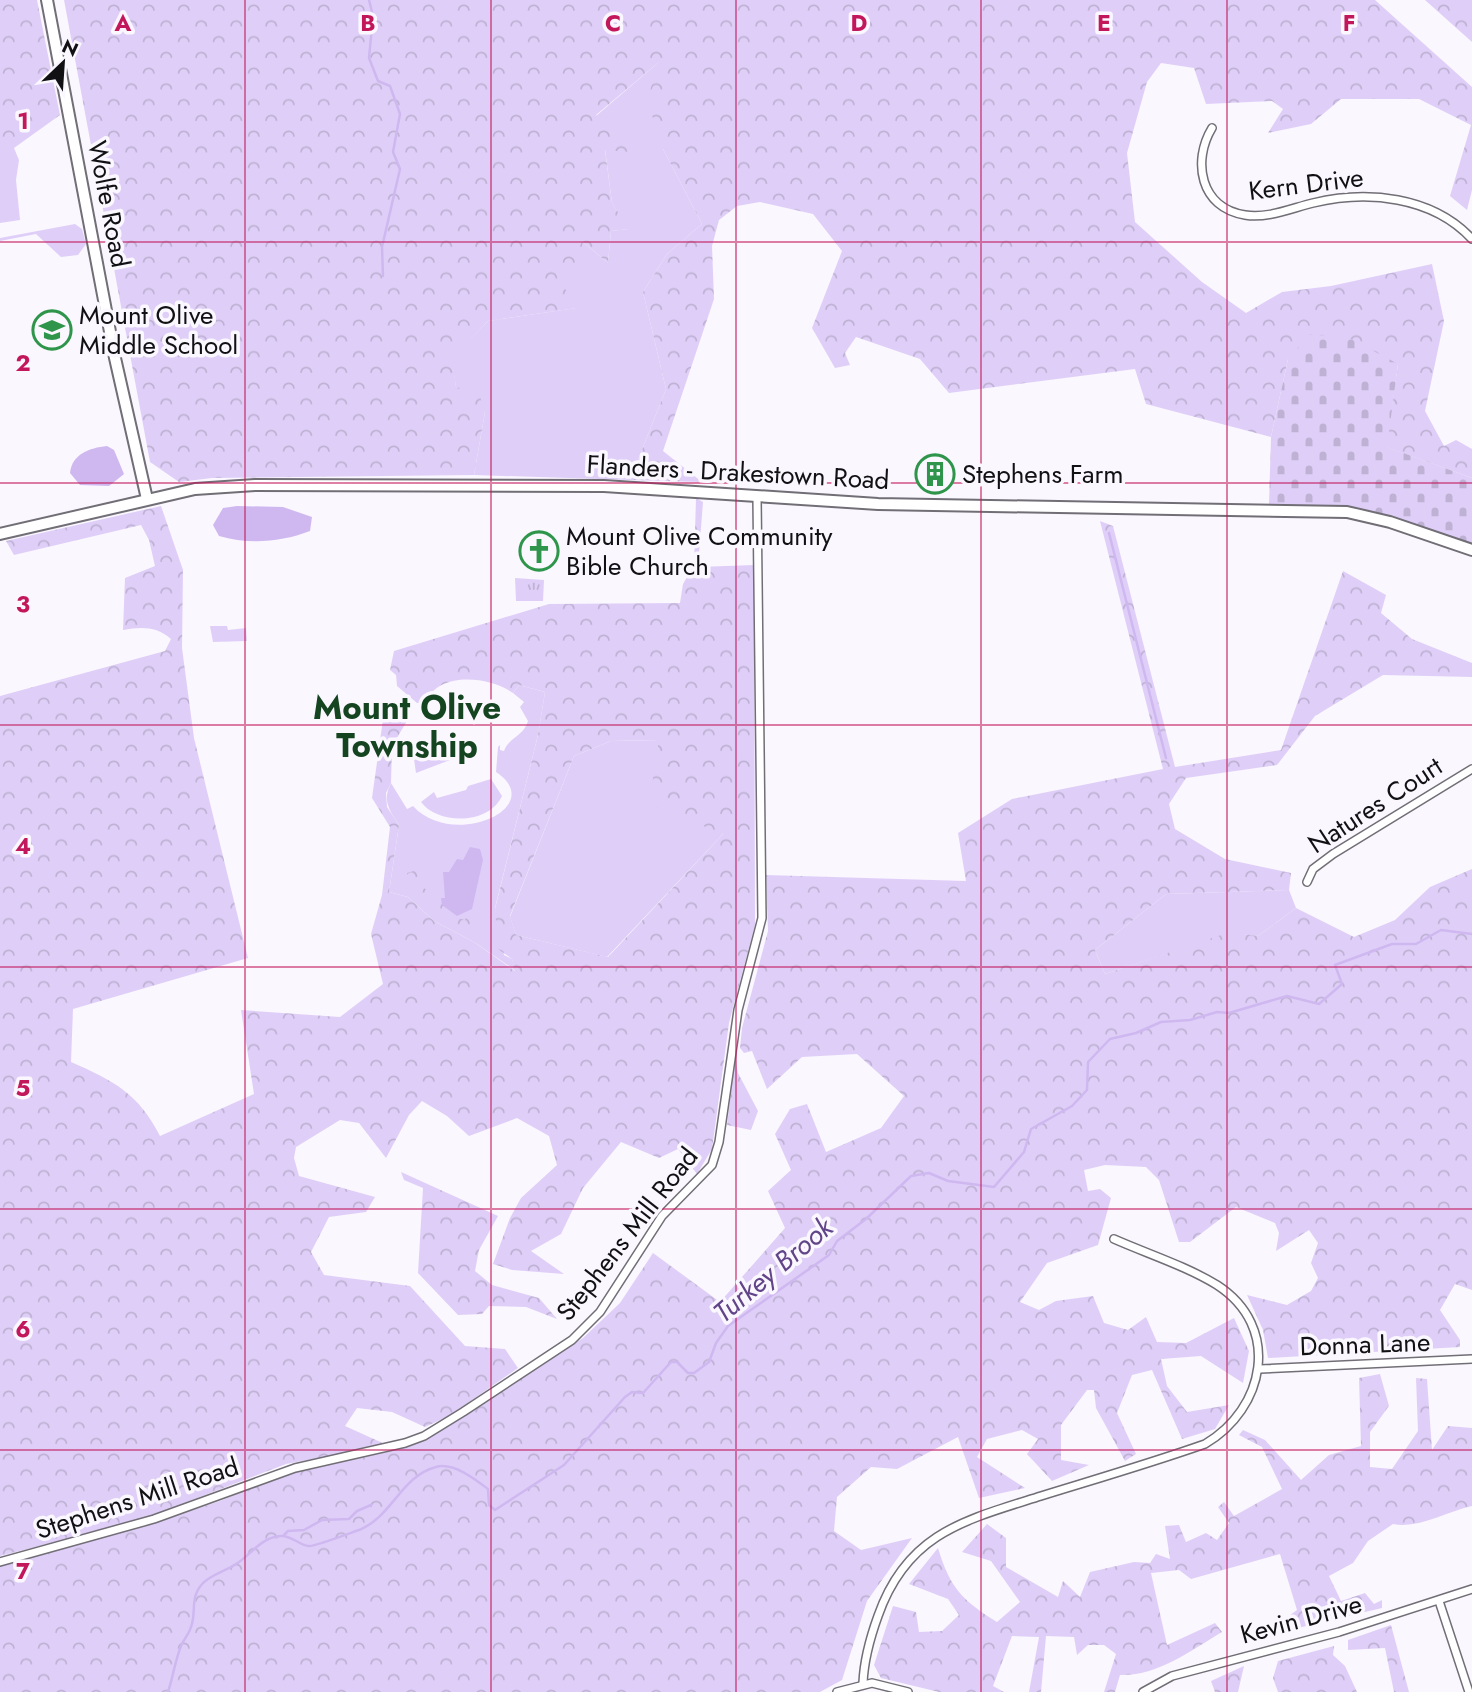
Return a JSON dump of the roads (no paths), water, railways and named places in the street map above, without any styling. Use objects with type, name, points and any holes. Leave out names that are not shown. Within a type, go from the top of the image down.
[{"type":"street","name":"Wolfe Road","points":[[47,0],[115,358],[147,499]]},
{"type":"street","name":"Kern Drive","points":[[1212,128],[1200,156],[1203,178],[1215,198],[1234,212],[1258,215],[1342,198],[1385,197],[1428,209],[1472,239]]},
{"type":"street","name":"Flanders - Drakestown Road","points":[[0,534],[195,489],[255,485],[604,486],[878,504],[1347,512],[1390,522],[1472,550]]},
{"type":"street","name":"Stephens Mill Road","points":[[0,1562],[154,1519],[295,1468],[375,1452],[424,1436],[589,1326],[662,1216],[712,1166],[719,1142],[738,1010],[762,918],[757,498]]},
{"type":"street","name":"Natures Court","points":[[1307,882],[1313,869],[1333,854],[1472,769]]},
{"type":"street","points":[[863,1683],[864,1662],[885,1595],[909,1559],[934,1537],[977,1516],[1205,1444],[1220,1435],[1245,1409],[1260,1369],[1253,1331],[1246,1315],[1227,1293],[1201,1277],[1114,1239]]},
{"type":"street","name":"Donna Lane","points":[[1260,1369],[1472,1359]]},
{"type":"street","name":"Kevin Drive","points":[[1143,1692],[1179,1674],[1339,1632],[1472,1590]]},
{"type":"street","points":[[1438,1601],[1469,1692]]},
{"type":"street","points":[[837,1692],[863,1683],[908,1692]]},
{"type":"waterway","points":[[369,0],[373,16],[369,58],[378,81],[390,86],[400,114],[393,152],[400,169],[382,247],[383,276]]},
{"type":"waterway","points":[[1109,533],[1166,758]]},
{"type":"waterway","name":"Turkey Brook","points":[[168,1692],[182,1643],[193,1621],[196,1594],[207,1580],[236,1564],[261,1543],[273,1537],[288,1537],[309,1546],[359,1530],[380,1516],[414,1479],[436,1467],[456,1469],[488,1489],[489,1505],[495,1510],[564,1465],[625,1397],[632,1392],[643,1393],[671,1362],[677,1362],[688,1373],[694,1373],[709,1362],[716,1343],[728,1326],[829,1255],[837,1241],[866,1219],[911,1176],[929,1173],[948,1181],[994,1187],[1024,1152],[1031,1129],[1072,1106],[1087,1090],[1088,1062],[1110,1039],[1136,1033],[1161,1022],[1190,1020],[1217,1012],[1229,1013],[1287,996],[1319,1004],[1342,984],[1335,965],[1392,944],[1416,944],[1441,930],[1472,934]]},
{"type":"waterway","points":[[284,1535],[288,1531],[304,1530],[322,1520],[349,1519],[357,1511],[371,1505]]},
{"type":"place","name":"Mount Olive Middle School","points":[[52,330]]},
{"type":"place","name":"Stephens Farm","points":[[935,474]]},
{"type":"place","name":"Mount Olive Community Bible Church","points":[[539,551]]},
{"type":"district","name":"Mount Olive Township","points":[[407,726]]}]
